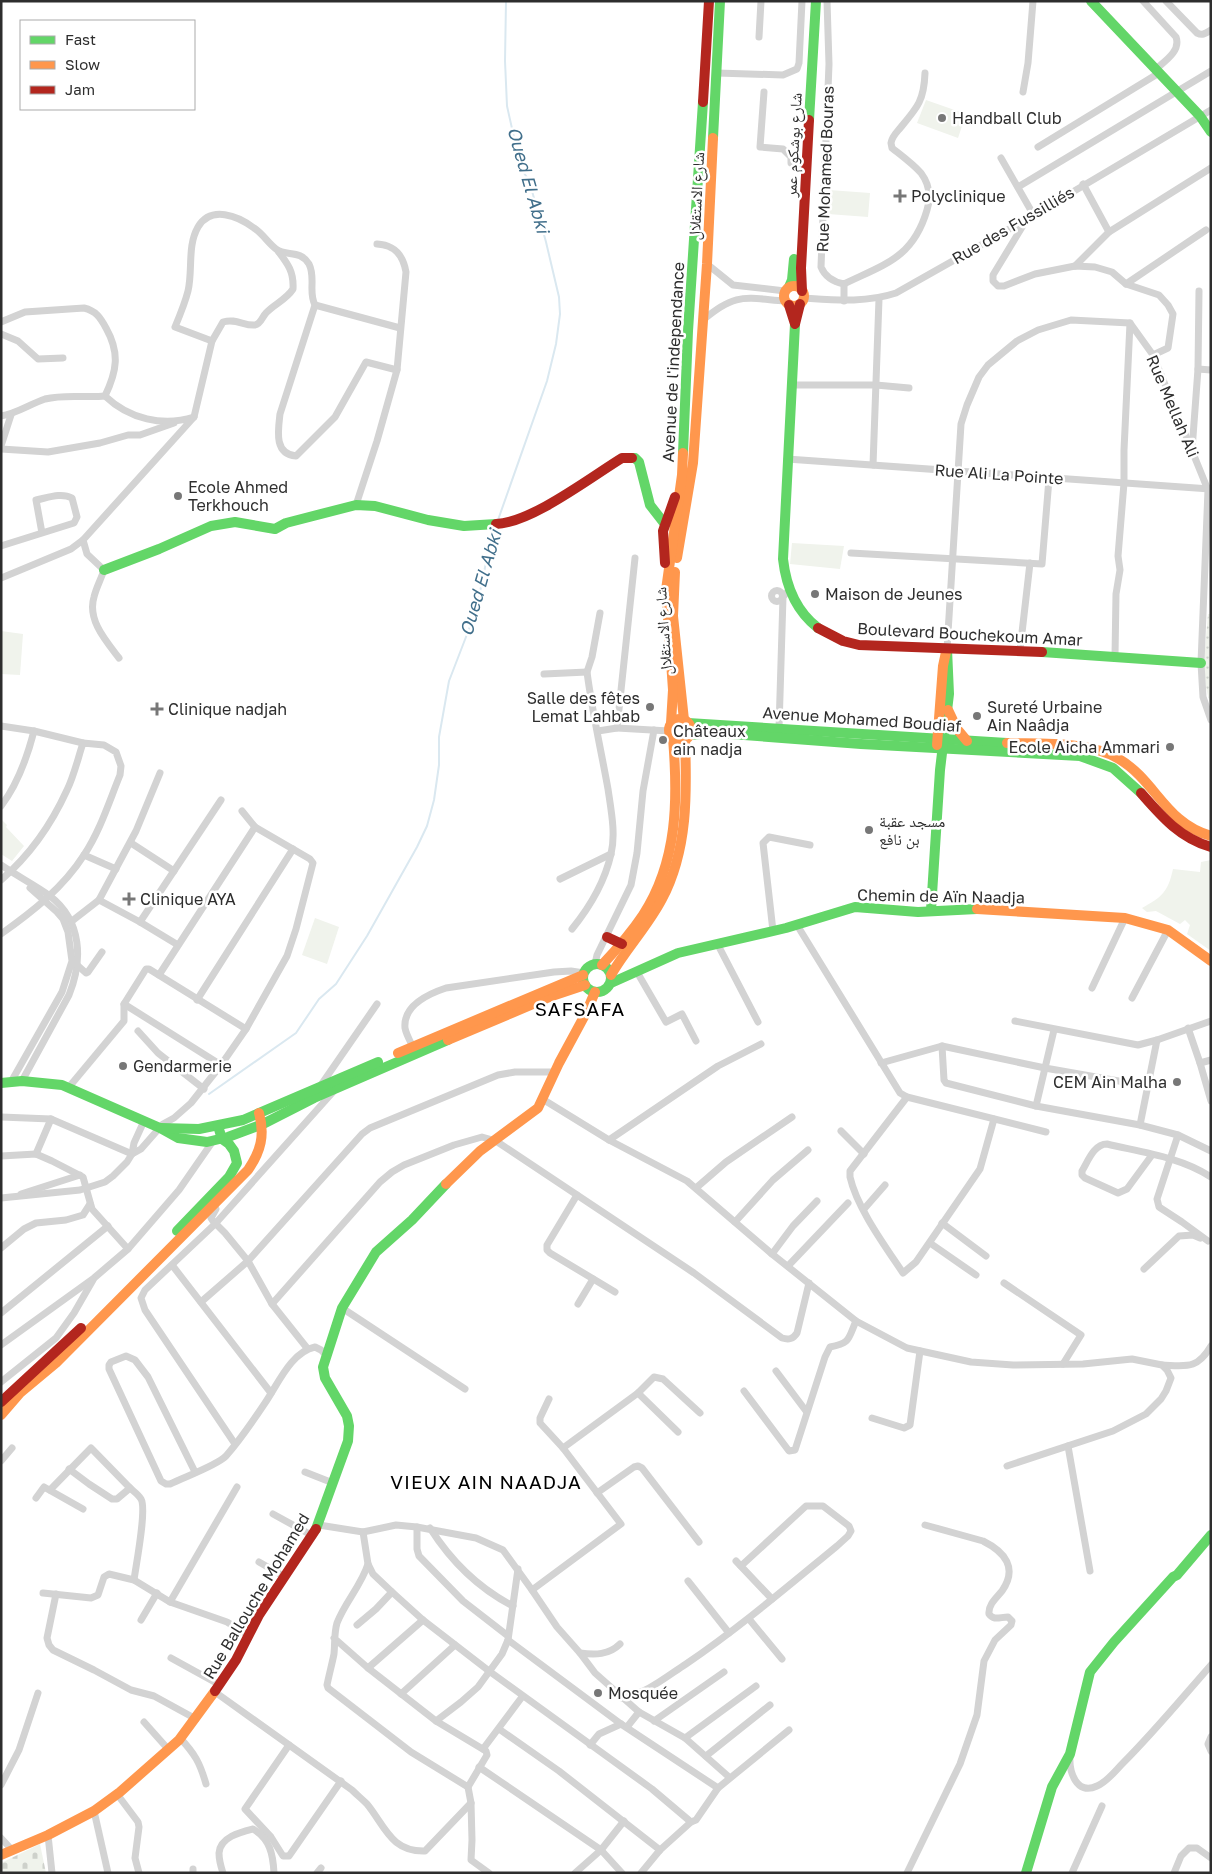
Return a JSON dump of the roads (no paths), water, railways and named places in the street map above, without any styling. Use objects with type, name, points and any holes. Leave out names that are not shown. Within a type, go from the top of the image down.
[{"type":"main road","name":"Avenue de l'independance","points":[[599,964],[622,944],[643,915],[654,896],[669,860],[672,844],[676,808],[676,766],[671,731],[673,685],[666,590],[677,528],[682,475],[682,444],[709,1]]},
{"type":"main road","name":"شارع الاستقلال","points":[[686,722],[673,594],[677,528],[693,463],[707,264],[720,1]]},
{"type":"main road","points":[[803,164],[810,1]]},
{"type":"main road","name":"شارع بوشكوم عمر","points":[[795,324],[793,297],[800,275],[803,164],[816,1]]},
{"type":"main road","points":[[1091,1],[1200,116],[1211,132]]},
{"type":"main road","name":"Boulevard Bouchekoum Amar","points":[[795,324],[783,570],[786,593],[810,621],[829,635],[846,643],[967,650],[1020,650],[1201,663]]},
{"type":"main road","points":[[666,608],[663,531],[676,496],[682,444]]},
{"type":"main road","points":[[104,570],[211,526],[235,522],[275,529],[286,523],[313,515],[356,505],[375,506],[450,524],[496,526],[514,522],[540,509],[622,458],[629,457],[635,458],[639,462],[650,505],[664,524]]},
{"type":"main road","points":[[664,524],[669,522],[677,528]]},
{"type":"main road","points":[[940,744],[948,708],[950,670],[948,649]]},
{"type":"main road","points":[[931,910],[940,768],[939,716],[942,666],[948,649]]},
{"type":"main road","points":[[950,670],[967,650]]},
{"type":"main road","points":[[948,708],[953,723],[967,741]]},
{"type":"main road","points":[[918,736],[932,725],[939,716]]},
{"type":"main road","points":[[584,978],[594,992],[606,989],[662,898],[677,863],[684,827],[687,789],[687,737],[690,729],[686,722],[678,719],[671,731],[679,740],[687,737]]},
{"type":"main road","name":"Avenue Mohamed Boudiaf","points":[[686,722],[918,736],[940,744],[967,741],[1075,746],[1106,753],[1119,759],[1134,770],[1183,823],[1194,830],[1211,836]]},
{"type":"main road","name":"Avenue Mohamed Boudiaf","points":[[687,737],[716,733],[940,744],[1080,756],[1096,760],[1121,774],[1176,830],[1196,843],[1211,847]]},
{"type":"main road","name":"Chemin de Aïn Naadja","points":[[611,979],[637,972],[678,953],[797,925],[855,907],[918,912],[976,909],[1125,918],[1168,930],[1211,960]]},
{"type":"main road","points":[[607,937],[622,944]]},
{"type":"main road","points":[[6,1083],[22,1081],[69,1087],[160,1128],[182,1140],[199,1142],[218,1140],[263,1124],[335,1089],[552,996],[584,978],[587,968],[599,964],[608,969],[611,979]]},
{"type":"main road","points":[[160,1128],[191,1129],[218,1126],[243,1120],[413,1047],[584,978]]},
{"type":"main road","name":"Rue Ballouche Mohamed","points":[[1,1855],[48,1836],[94,1811],[117,1794],[180,1738],[196,1719],[236,1660],[259,1615],[319,1525],[348,1441],[350,1426],[347,1416],[325,1378],[323,1367],[342,1308],[376,1252],[408,1223],[469,1160],[538,1108],[544,1100],[555,1072],[588,1011],[594,992]]},
{"type":"main road","points":[[1,1415],[20,1394],[61,1358],[248,1170],[255,1160],[264,1135],[259,1113]]},
{"type":"main road","points":[[218,1126],[218,1140]]},
{"type":"main road","points":[[1,1402],[62,1347],[229,1177],[237,1163],[234,1151],[218,1140]]},
{"type":"main road","points":[[1026,1873],[1052,1787],[1070,1754],[1090,1672],[1096,1662],[1172,1577],[1177,1575],[1211,1535]]},
{"type":"street","points":[[759,37],[761,1]]},
{"type":"street","points":[[717,73],[783,75],[797,69],[799,63],[802,1]]},
{"type":"street","name":"Rue Mohamed Bouras","points":[[827,1],[829,64],[821,267],[828,276],[844,284]]},
{"type":"street","points":[[1023,92],[1028,63],[1033,1]]},
{"type":"street","points":[[1038,146],[1157,71],[1172,55],[1178,43],[1176,37],[1144,1]]},
{"type":"street","points":[[1166,1],[1200,34],[1206,34],[1211,30]]},
{"type":"street","points":[[1018,187],[1211,71]]},
{"type":"street","points":[[844,301],[844,284],[905,252],[923,225],[930,198],[929,188],[922,174],[892,148],[891,143],[894,135],[919,105],[925,87],[925,73]]},
{"type":"street","points":[[764,92],[760,147],[783,149],[791,157],[791,163],[803,164]]},
{"type":"street","name":"Rue des Fussilliés","points":[[793,297],[844,301],[879,299],[896,293],[1030,217],[1211,110]]},
{"type":"street","points":[[1001,158],[1018,187],[1030,217],[993,275],[993,281],[998,286],[1004,286],[1035,274],[1074,266],[1095,267],[1112,272],[1126,284],[1160,295],[1173,314],[1168,348],[1153,355]]},
{"type":"street","points":[[1074,266],[1109,232],[1211,168]]},
{"type":"street","points":[[1083,184],[1109,232]]},
{"type":"street","points":[[1,578],[71,549],[83,540],[194,416],[212,342],[223,322],[230,320],[255,325],[260,323],[266,314],[289,296],[293,289],[292,272],[278,251],[256,229],[235,217],[222,214],[212,215],[199,224],[192,244],[188,290],[176,327],[212,342]]},
{"type":"street","points":[[1126,284],[1206,230]]},
{"type":"street","points":[[356,505],[397,370],[406,272],[404,260],[395,249],[383,244],[377,244]]},
{"type":"street","points":[[278,251],[297,254],[310,265],[313,280],[311,298],[315,305],[400,328]]},
{"type":"street","points":[[707,264],[732,285],[793,297]]},
{"type":"street","points":[[1192,453],[1198,369],[1199,291]]},
{"type":"street","points":[[703,320],[718,307],[737,298],[793,297]]},
{"type":"street","points":[[873,465],[879,299]]},
{"type":"street","points":[[315,305],[280,414],[280,445],[284,452],[296,456],[335,417],[366,362],[397,370]]},
{"type":"street","points":[[1,322],[25,312],[84,308],[93,310],[100,317],[114,346],[116,360],[114,372],[105,396]]},
{"type":"street","points":[[948,649],[957,470],[962,424],[967,405],[979,377],[988,365],[1017,341],[1038,330],[1071,320],[1130,323],[1124,483],[1118,556],[1120,570],[1116,594],[1115,656]]},
{"type":"street","name":"Rue Mellah Ali","points":[[1130,323],[1153,355],[1192,453],[1209,490]]},
{"type":"street","points":[[1,334],[18,341],[38,359],[62,358]]},
{"type":"street","points":[[1198,369],[1211,370]]},
{"type":"street","points":[[792,385],[876,385],[909,388]]},
{"type":"street","points":[[1,416],[11,415],[25,406],[60,396],[105,396],[113,404],[130,415],[157,420],[186,419]]},
{"type":"street","points":[[11,415],[1,448],[48,452],[100,443],[128,435],[140,435],[194,416]]},
{"type":"street","name":"Rue Ali La Pointe","points":[[787,459],[1209,490]]},
{"type":"street","points":[[851,553],[1042,564],[1049,479]]},
{"type":"street","points":[[1209,490],[1201,663],[1204,697],[1211,720]]},
{"type":"street","points":[[1,546],[74,523],[77,518],[72,498],[67,495],[61,495],[36,500],[42,533]]},
{"type":"street","points":[[83,540],[87,554]]},
{"type":"street","points":[[71,549],[87,554],[104,570],[94,596],[93,612],[100,632],[119,658]]},
{"type":"street","points":[[617,728],[635,558]]},
{"type":"street","points":[[1020,650],[1030,563]]},
{"type":"street","points":[[779,728],[786,593]]},
{"type":"street","points":[[572,929],[594,895],[606,871],[613,840],[611,811],[588,672],[600,613]]},
{"type":"street","points":[[544,674],[588,672]]},
{"type":"street","points":[[1,726],[109,747],[116,752],[122,766],[100,826],[84,855],[47,898],[1,934]]},
{"type":"street","points":[[598,731],[617,728],[671,731]]},
{"type":"street","points":[[599,964],[597,955],[631,885],[654,730]]},
{"type":"street","points":[[1,806],[11,793],[20,775],[34,731]]},
{"type":"street","points":[[1,880],[11,872],[52,818],[68,789],[83,743]]},
{"type":"street","points":[[72,921],[98,900],[131,843],[160,773]]},
{"type":"street","points":[[140,922],[221,800]]},
{"type":"street","points":[[4,1198],[86,1189],[105,1182],[120,1170],[132,1154],[141,1149],[160,1128],[180,1113],[204,1089],[246,1029],[280,972],[287,956],[313,863],[310,859],[255,827],[242,811]]},
{"type":"street","points":[[159,975],[255,827]]},
{"type":"street","points":[[772,931],[763,843],[768,837],[810,845]]},
{"type":"street","points":[[131,843],[174,871]]},
{"type":"street","points":[[197,1000],[293,849]]},
{"type":"street","points":[[560,879],[611,854]]},
{"type":"street","points":[[84,855],[116,869]]},
{"type":"street","points":[[1,865],[66,912],[72,921],[77,942],[75,980],[69,995],[22,1081]]},
{"type":"street","points":[[47,898],[66,925],[75,963],[86,973],[102,952]]},
{"type":"street","points":[[98,900],[178,945]]},
{"type":"street","points":[[1092,988],[1125,918]]},
{"type":"street","points":[[797,925],[900,1093],[907,1097],[1046,1132]]},
{"type":"street","points":[[1132,998],[1168,930]]},
{"type":"street","points":[[718,945],[758,1022]]},
{"type":"street","points":[[6,1083],[62,992],[75,963]]},
{"type":"street","points":[[69,1087],[124,1021],[124,1004],[144,970],[149,969],[246,1029]]},
{"type":"street","points":[[413,1047],[405,1028],[407,1016],[415,1005],[430,993],[446,988],[554,972],[571,971],[584,978]]},
{"type":"street","points":[[637,972],[666,1022],[682,1014],[696,1041]]},
{"type":"street","points":[[124,1004],[221,1066]]},
{"type":"street","points":[[320,1088],[377,1004]]},
{"type":"street","points":[[1015,1021],[1138,1045],[1211,1021]]},
{"type":"street","points":[[1188,1028],[1211,1101]]},
{"type":"street","points":[[1036,1106],[1054,1030]]},
{"type":"street","points":[[138,1032],[158,1053],[204,1089]]},
{"type":"street","points":[[1140,1125],[1157,1040]]},
{"type":"street","points":[[610,1140],[718,1066],[761,1044]]},
{"type":"street","points":[[881,1062],[942,1046],[1045,1068],[1148,1086]]},
{"type":"street","points":[[942,1046],[944,1080],[946,1083],[1036,1106],[1140,1125],[1178,1135],[1211,1151]]},
{"type":"street","points":[[1200,1063],[1211,1060]]},
{"type":"street","points":[[201,1302],[248,1261],[362,1134],[370,1128],[498,1075],[515,1072],[555,1072]]},
{"type":"street","points":[[235,1444],[142,1306],[141,1298],[145,1290],[215,1224],[335,1089]]},
{"type":"street","points":[[907,1097],[850,1172],[850,1177],[864,1209],[882,1242],[903,1273],[916,1262],[980,1169],[994,1118]]},
{"type":"street","points":[[544,1100],[610,1140],[669,1170],[696,1188],[772,1254],[856,1321],[907,1348],[971,1362],[1005,1365],[1083,1364],[1132,1359],[1162,1365],[1192,1366],[1204,1357],[1211,1346]]},
{"type":"street","points":[[1,1117],[52,1119],[132,1154]]},
{"type":"street","points":[[696,1188],[726,1162],[792,1117]]},
{"type":"street","points":[[36,1154],[52,1119]]},
{"type":"street","points":[[132,1154],[134,1143],[144,1122]]},
{"type":"street","points":[[841,1131],[864,1154]]},
{"type":"street","points":[[1178,1135],[1157,1204],[1210,1242]]},
{"type":"street","points":[[272,1304],[380,1182],[392,1172],[404,1165],[454,1145],[482,1137],[496,1141],[694,1273],[782,1338],[788,1340],[797,1333],[809,1283]]},
{"type":"street","points":[[1,1345],[94,1278],[128,1249],[179,1190],[218,1140]]},
{"type":"street","points":[[1152,1155],[1123,1192],[1118,1193],[1082,1175],[1082,1171],[1101,1144],[1107,1144],[1170,1159],[1211,1178]]},
{"type":"street","points":[[735,1222],[773,1180],[808,1150]]},
{"type":"street","points":[[1,1156],[36,1154],[80,1175],[84,1179],[90,1204],[94,1212],[128,1249]]},
{"type":"street","points":[[4,1198],[80,1175]]},
{"type":"street","points":[[864,1209],[886,1185]]},
{"type":"street","points":[[577,1195],[547,1245],[547,1250],[614,1292]]},
{"type":"street","points":[[772,1254],[793,1226],[817,1201]]},
{"type":"street","points":[[788,1266],[848,1203]]},
{"type":"street","points":[[1,1248],[30,1225],[43,1221],[66,1220],[83,1215],[90,1204]]},
{"type":"street","points":[[214,1205],[216,1211],[211,1218],[248,1261],[272,1304],[307,1348]]},
{"type":"street","points":[[942,1223],[986,1256]]},
{"type":"street","points":[[1,1313],[108,1226]]},
{"type":"street","points":[[1144,1269],[1179,1236],[1193,1235],[1210,1242]]},
{"type":"street","points":[[930,1243],[976,1275]]},
{"type":"street","points":[[172,1265],[271,1393]]},
{"type":"street","points":[[1,1382],[56,1338],[74,1314],[94,1278]]},
{"type":"street","points":[[578,1304],[593,1279]]},
{"type":"street","points":[[1004,1282],[1081,1334],[1063,1364]]},
{"type":"street","points":[[342,1308],[465,1388]]},
{"type":"street","points":[[744,1391],[776,1435],[792,1452],[795,1450],[806,1411],[827,1352],[830,1347],[844,1345],[847,1342],[856,1321]]},
{"type":"street","points":[[194,1472],[154,1389],[138,1363],[126,1356],[111,1362],[109,1369],[162,1480],[166,1484],[170,1484],[224,1458],[295,1359],[307,1348],[315,1346],[327,1356]]},
{"type":"street","points":[[872,1418],[904,1428],[910,1425],[920,1351]]},
{"type":"street","points":[[1007,1466],[1113,1431],[1146,1414],[1166,1391],[1170,1378],[1167,1370],[1162,1365]]},
{"type":"street","points":[[776,1371],[806,1411]]},
{"type":"street","points":[[562,1448],[638,1393],[654,1377],[662,1379],[700,1414]]},
{"type":"street","points":[[638,1393],[678,1432]]},
{"type":"street","points":[[532,1590],[620,1524],[562,1448],[540,1424],[540,1418],[549,1399]]},
{"type":"street","points":[[1068,1446],[1090,1571]]},
{"type":"street","points":[[1,1461],[12,1448]]},
{"type":"street","points":[[50,1490],[91,1448],[140,1498],[142,1504],[142,1523],[134,1580]]},
{"type":"street","points":[[597,1493],[638,1466],[642,1468],[699,1542]]},
{"type":"street","points":[[69,1469],[112,1499],[117,1499],[130,1488]]},
{"type":"street","points":[[305,1472],[333,1483]]},
{"type":"street","points":[[36,1498],[44,1487],[83,1509]]},
{"type":"street","points":[[170,1602],[237,1487]]},
{"type":"street","points":[[622,1698],[661,1681],[750,1619],[848,1536],[851,1531],[849,1526],[823,1506],[806,1506],[738,1564],[772,1599]]},
{"type":"street","points":[[273,1514],[312,1536]]},
{"type":"street","points":[[319,1525],[363,1532],[396,1526],[430,1528],[476,1538],[503,1550],[557,1627],[595,1673],[639,1712],[685,1738],[729,1777]]},
{"type":"street","points":[[907,1873],[960,1764],[977,1715],[984,1661],[995,1640],[1012,1621],[1008,1617],[991,1618],[989,1614],[990,1607],[1006,1585],[1010,1572],[1004,1557],[983,1541],[925,1525]]},
{"type":"street","points":[[417,1527],[416,1549],[419,1556],[452,1591],[508,1638],[624,1725],[718,1788]]},
{"type":"street","points":[[430,1528],[439,1542],[471,1578],[496,1597],[513,1606]]},
{"type":"street","points":[[363,1532],[368,1564],[373,1574],[423,1620],[522,1697],[652,1789],[691,1822]]},
{"type":"street","points":[[259,1562],[285,1577]]},
{"type":"street","points":[[368,1564],[365,1574],[342,1610],[336,1626],[334,1655],[327,1685],[328,1688],[411,1752],[468,1787]]},
{"type":"street","points":[[436,1721],[462,1702],[478,1687],[502,1654],[508,1638],[518,1569]]},
{"type":"street","points":[[43,1593],[91,1598],[98,1595],[106,1575],[109,1574],[134,1580],[170,1602],[227,1622],[248,1635]]},
{"type":"street","points":[[688,1581],[729,1633]]},
{"type":"street","points":[[357,1625],[392,1592]]},
{"type":"street","points":[[141,1620],[157,1593]]},
{"type":"street","points":[[56,1594],[47,1638],[53,1650],[131,1690],[154,1696],[196,1719]]},
{"type":"street","points":[[750,1619],[782,1659]]},
{"type":"street","points":[[368,1668],[423,1620]]},
{"type":"street","points":[[334,1638],[368,1668],[436,1721],[486,1751],[487,1755],[468,1787],[471,1802],[471,1860],[489,1873]]},
{"type":"street","points":[[580,1653],[609,1653],[620,1644]]},
{"type":"street","points":[[401,1694],[455,1645]]},
{"type":"street","points":[[171,1658],[217,1688],[290,1745],[341,1781],[367,1804],[388,1834],[400,1846],[415,1852],[425,1851],[471,1802]]},
{"type":"street","points":[[1070,1754],[1071,1772],[1077,1784],[1090,1788],[1097,1786],[1106,1780],[1134,1752],[1211,1665]]},
{"type":"street","points":[[654,1721],[724,1672]]},
{"type":"street","points":[[685,1738],[756,1686]]},
{"type":"street","points":[[1,1785],[20,1750],[38,1693]]},
{"type":"street","points":[[483,1749],[522,1697]]},
{"type":"street","points":[[706,1756],[770,1705]]},
{"type":"street","points":[[590,1745],[599,1734],[624,1725],[639,1712]]},
{"type":"street","points":[[144,1722],[168,1748]]},
{"type":"street","points":[[499,1729],[559,1771],[660,1850]]},
{"type":"street","points":[[641,1873],[660,1850],[700,1815],[718,1788],[729,1777],[789,1730]]},
{"type":"street","points":[[1211,1737],[1208,1744],[1211,1750]]},
{"type":"street","points":[[180,1738],[200,1762],[206,1784]]},
{"type":"street","points":[[290,1745],[245,1809],[271,1837],[283,1856],[289,1856],[341,1781]]},
{"type":"street","points":[[479,1768],[601,1850],[622,1873]]},
{"type":"street","points":[[117,1794],[139,1827],[134,1858],[139,1873]]},
{"type":"street","points":[[1072,1873],[1102,1806]]},
{"type":"street","points":[[94,1811],[108,1873]]},
{"type":"street","points":[[575,1873],[601,1850],[624,1821]]},
{"type":"street","points":[[223,1873],[219,1854],[224,1843],[240,1833],[253,1829],[265,1838],[268,1844],[273,1857],[274,1873]]},
{"type":"street","points":[[48,1836],[52,1873]]},
{"type":"street","points":[[1,1838],[13,1850]]},
{"type":"street","points":[[1174,1873],[1181,1856],[1189,1848],[1197,1848],[1211,1858]]},
{"type":"waterway","name":"Oued El Abki","points":[[498,520],[547,381],[556,344],[560,314],[559,297],[546,242],[529,180],[521,169],[507,106],[505,61],[506,1]]},
{"type":"waterway","name":"Oued El Abki","points":[[209,1094],[296,1033],[319,999],[336,984],[367,936],[417,847],[427,826],[434,800],[439,765],[439,737],[449,681],[476,611],[488,553],[496,527]]},
{"type":"place","name":"Handball Club","points":[[942,118]]},
{"type":"place","name":"Polyclinique","points":[[900,196]]},
{"type":"place","name":"Ecole Ahmed Terkhouch","points":[[178,496]]},
{"type":"place","name":"Maison de Jeunes","points":[[815,594]]},
{"type":"place","name":"Salle des fêtes Lemat Lahbab","points":[[650,707]]},
{"type":"place","name":"Clinique nadjah","points":[[157,709]]},
{"type":"place","name":"Sureté Urbaine Ain Naâdja","points":[[977,716]]},
{"type":"place","name":"Châteaux ain nadja","points":[[663,740]]},
{"type":"place","name":"Ecole Aicha Ammari","points":[[1170,747]]},
{"type":"place","name":"مسجد عقبة بن نافع","points":[[869,830]]},
{"type":"place","name":"Clinique AYA","points":[[129,899]]},
{"type":"place","name":"Gendarmerie","points":[[123,1066]]},
{"type":"place","name":"CEM Ain Malha","points":[[1177,1082]]},
{"type":"place","name":"Mosquée","points":[[598,1693]]},
{"type":"district","name":"SAFSAFA","points":[[580,1009]]},
{"type":"district","name":"VIEUX AIN NAADJA","points":[[486,1482]]}]
